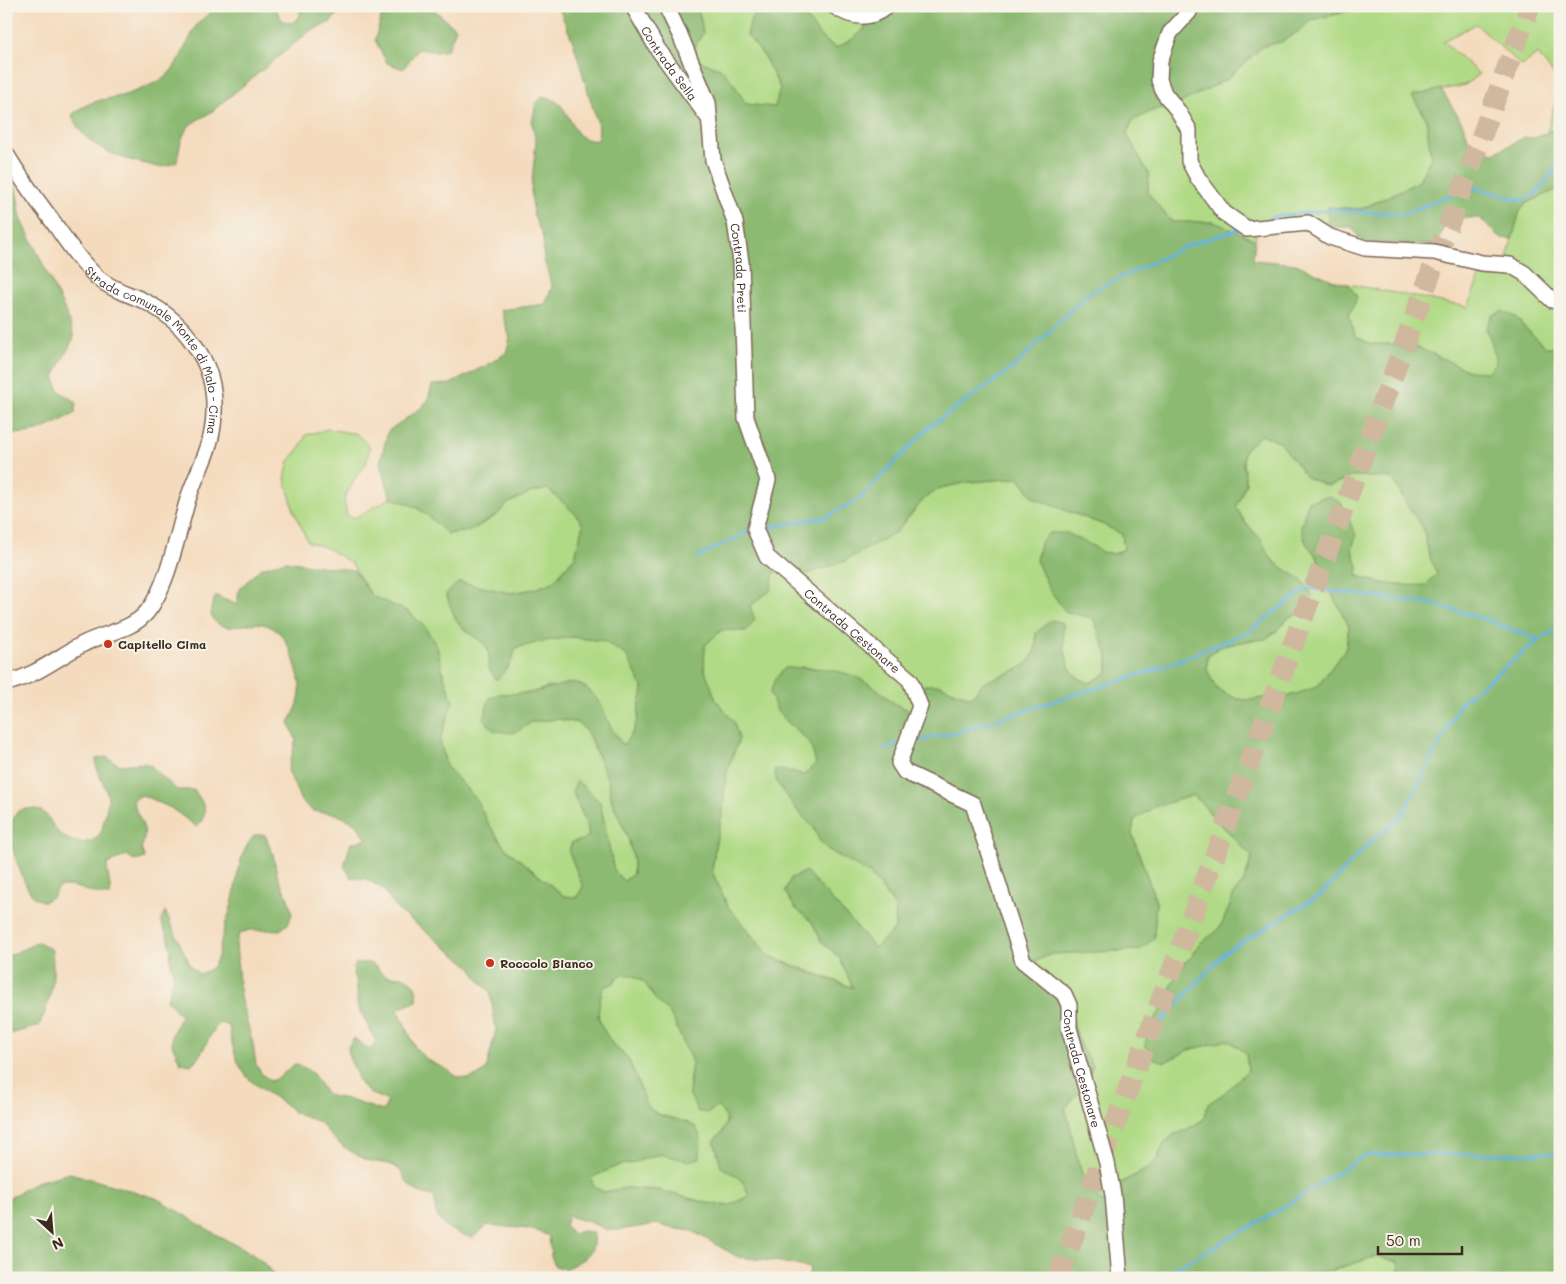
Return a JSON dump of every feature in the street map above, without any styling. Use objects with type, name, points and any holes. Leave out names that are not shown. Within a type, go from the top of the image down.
[{"type":"street","name":"Contrada Sella","points":[[633,6],[657,48],[708,118]]},
{"type":"street","name":"Contrada Preti","points":[[666,6],[708,103],[713,160],[735,222],[741,262],[746,418],[768,480],[757,533]]},
{"type":"street","points":[[834,6],[846,14],[866,17],[887,6]]},
{"type":"street","points":[[1191,6],[1189,12],[1170,33],[1160,61],[1158,80],[1164,93],[1178,111],[1189,130],[1189,161],[1198,178],[1224,213],[1247,229],[1308,224],[1330,237],[1366,248],[1434,252],[1482,263],[1510,266],[1524,273],[1552,300],[1560,302]]},
{"type":"street","name":"Strada comunale Monte di Malo - Cima","points":[[6,154],[33,195],[82,262],[108,285],[154,306],[176,320],[191,338],[206,364],[211,377],[214,402],[210,443],[206,458],[189,496],[162,584],[152,605],[143,616],[131,624],[84,643],[29,675],[6,683]]},
{"type":"street","points":[[206,364],[216,368],[223,386]]},
{"type":"street","name":"Contrada Cestonare","points":[[757,533],[767,557],[910,680],[920,706],[899,763],[905,772],[973,804],[1023,961],[1064,994],[1069,1005],[1069,1028],[1112,1184],[1120,1278]]},
{"type":"green space","points":[[212,6],[274,6],[282,21],[292,23],[300,16],[300,6],[339,6],[338,13],[331,22],[310,31],[211,112],[190,125],[182,139],[177,162],[158,167],[125,158],[103,149],[84,135],[72,115],[89,104],[131,93],[164,78],[178,61],[196,26],[213,10]]},
{"type":"green space","points":[[388,6],[430,6],[456,29],[447,50],[436,52],[418,49],[403,69],[387,63],[375,40],[381,18]]},
{"type":"green space","points":[[558,6],[696,6],[703,33],[694,48],[698,61],[720,68],[731,80],[746,104],[775,107],[780,88],[764,56],[747,35],[751,19],[761,6],[793,6],[805,16],[821,37],[836,48],[862,32],[870,21],[874,6],[1356,6],[1342,13],[1311,20],[1299,31],[1281,42],[1263,46],[1227,79],[1178,104],[1154,110],[1132,121],[1127,134],[1149,175],[1148,193],[1172,222],[1214,222],[1255,240],[1253,260],[1296,264],[1332,280],[1348,284],[1357,297],[1349,316],[1355,336],[1371,344],[1407,344],[1469,371],[1487,372],[1496,363],[1492,343],[1486,328],[1492,315],[1502,311],[1517,318],[1546,347],[1560,350],[1560,1278],[1400,1278],[1398,1262],[1377,1256],[1332,1270],[1283,1278],[808,1278],[810,1268],[781,1262],[738,1257],[692,1231],[657,1224],[608,1230],[568,1216],[565,1226],[572,1234],[582,1231],[592,1232],[593,1246],[587,1256],[565,1269],[555,1266],[551,1256],[549,1236],[540,1232],[529,1229],[488,1225],[472,1238],[444,1225],[436,1214],[435,1197],[413,1189],[397,1168],[390,1164],[369,1161],[351,1151],[334,1139],[320,1123],[295,1113],[249,1079],[236,1058],[229,1026],[220,1023],[196,1061],[191,1065],[181,1063],[172,1044],[172,1035],[181,1016],[167,1000],[173,980],[173,970],[170,960],[169,940],[161,921],[165,911],[191,967],[199,974],[212,967],[218,954],[232,904],[241,859],[249,842],[255,835],[265,835],[292,914],[288,924],[280,930],[249,930],[239,934],[236,943],[240,997],[253,1044],[256,1065],[270,1081],[295,1064],[313,1074],[325,1092],[333,1097],[343,1098],[383,1111],[388,1101],[369,1093],[361,1085],[349,1057],[348,1047],[354,1038],[370,1050],[376,1042],[357,1004],[357,983],[353,974],[355,964],[370,964],[378,968],[385,975],[407,978],[413,983],[417,993],[417,1001],[398,1009],[415,1047],[429,1061],[456,1076],[467,1079],[477,1076],[486,1070],[496,1030],[490,992],[478,979],[471,967],[397,909],[383,889],[366,879],[351,877],[344,866],[351,843],[367,839],[355,823],[336,814],[313,811],[301,801],[288,770],[296,740],[289,722],[297,707],[300,684],[288,646],[281,634],[275,629],[257,623],[228,627],[213,620],[211,611],[216,596],[237,605],[239,589],[261,568],[286,561],[354,570],[372,596],[409,612],[425,627],[437,647],[443,673],[453,701],[440,740],[446,766],[476,799],[488,823],[505,848],[564,896],[577,897],[583,887],[569,852],[572,842],[582,840],[589,835],[585,820],[572,791],[577,781],[600,802],[614,871],[624,881],[633,874],[633,857],[628,838],[612,801],[608,780],[588,734],[579,723],[558,719],[532,722],[514,733],[494,731],[484,719],[489,699],[499,694],[530,693],[574,682],[587,688],[601,704],[611,728],[623,745],[633,732],[638,718],[643,688],[627,656],[603,641],[572,637],[539,642],[516,648],[509,666],[496,680],[488,667],[489,658],[486,646],[459,624],[452,612],[446,594],[459,582],[510,593],[535,589],[553,582],[575,557],[583,525],[571,510],[548,489],[529,493],[507,504],[497,515],[470,531],[447,534],[416,507],[391,498],[380,463],[388,431],[421,408],[428,400],[432,385],[450,384],[506,353],[510,338],[501,310],[545,304],[552,287],[544,260],[543,237],[534,217],[531,191],[536,142],[532,123],[536,103],[542,97],[554,100],[565,111],[582,137],[589,140],[598,140],[599,127],[573,42]],"holes":[[[1261,435],[1280,442],[1306,477],[1328,486],[1355,476],[1393,478],[1404,500],[1423,528],[1429,555],[1437,574],[1426,585],[1383,583],[1357,576],[1358,566],[1352,549],[1356,535],[1342,504],[1330,496],[1308,501],[1301,528],[1306,543],[1317,557],[1329,589],[1349,626],[1346,648],[1317,687],[1293,695],[1251,700],[1237,699],[1217,689],[1207,670],[1207,656],[1219,647],[1265,639],[1278,630],[1288,618],[1303,610],[1313,597],[1302,580],[1274,562],[1260,538],[1244,522],[1236,507],[1246,483],[1243,464],[1244,450]],[[1019,478],[1034,498],[1104,525],[1122,534],[1124,549],[1115,554],[1101,552],[1067,533],[1049,533],[1041,541],[1036,560],[1051,592],[1066,612],[1093,618],[1108,655],[1108,673],[1090,683],[1076,676],[1067,659],[1063,623],[1051,620],[1036,633],[1036,645],[1032,657],[1026,664],[986,682],[979,687],[972,697],[940,685],[924,685],[916,710],[901,707],[869,684],[844,673],[815,668],[785,668],[775,679],[770,693],[778,713],[810,743],[816,763],[804,775],[774,769],[777,783],[800,814],[814,828],[819,840],[827,849],[871,875],[896,908],[895,929],[875,948],[806,871],[791,878],[785,891],[795,908],[812,922],[822,942],[839,957],[853,988],[769,956],[728,907],[712,871],[723,811],[726,774],[739,739],[734,722],[716,700],[704,668],[705,645],[722,630],[746,631],[755,620],[750,606],[770,591],[774,572],[789,570],[807,574],[843,562],[896,532],[924,499],[940,488],[970,482]],[[1194,795],[1252,857],[1244,882],[1235,892],[1223,922],[1216,932],[1198,945],[1193,956],[1180,966],[1159,1014],[1150,1026],[1145,1044],[1152,1058],[1165,1062],[1189,1050],[1228,1040],[1246,1053],[1248,1070],[1223,1094],[1208,1104],[1203,1120],[1173,1135],[1165,1143],[1157,1159],[1147,1169],[1121,1183],[1121,1202],[1103,1203],[1090,1190],[1085,1180],[1065,1108],[1085,1086],[1093,1065],[1080,1045],[1073,1021],[1053,984],[1029,964],[1052,954],[1140,950],[1154,938],[1156,902],[1132,834],[1134,820],[1154,807]],[[625,974],[636,977],[645,983],[656,1000],[671,1015],[692,1062],[689,1093],[698,1112],[708,1113],[718,1107],[725,1116],[725,1128],[714,1140],[721,1167],[742,1181],[748,1196],[729,1206],[707,1203],[658,1190],[626,1188],[604,1192],[594,1187],[591,1178],[619,1165],[629,1164],[659,1154],[689,1161],[700,1158],[701,1139],[696,1127],[686,1122],[656,1114],[648,1107],[628,1058],[613,1045],[602,1027],[598,1017],[600,997],[604,987],[614,983],[616,978]]]},
{"type":"green space","points":[[696,6],[761,6],[751,19],[747,35],[764,56],[780,88],[775,108],[746,104],[731,80],[698,61],[694,48],[703,33]]},
{"type":"green space","points":[[793,6],[875,7],[868,23],[861,32],[836,48],[821,37],[805,16]]},
{"type":"green space","points":[[1356,6],[1560,6],[1560,83],[1538,54],[1521,66],[1476,24],[1443,41],[1479,74],[1465,85],[1412,96],[1426,118],[1431,158],[1418,182],[1361,209],[1328,207],[1328,227],[1258,223],[1255,240],[1214,222],[1172,222],[1148,193],[1149,175],[1127,134],[1132,121],[1154,110],[1192,97],[1227,79],[1263,46],[1281,42],[1299,31],[1311,20],[1342,13]]},
{"type":"green space","points":[[1441,89],[1463,124],[1471,147],[1494,153],[1525,137],[1534,138],[1560,127],[1560,188],[1525,204],[1520,210],[1512,239],[1500,238],[1480,218],[1448,218],[1436,245],[1362,242],[1352,227],[1328,227],[1328,207],[1362,209],[1418,182],[1431,158],[1426,118],[1412,96]]},
{"type":"green space","points":[[1560,91],[1560,127],[1547,132],[1555,103]]},
{"type":"green space","points":[[6,171],[16,188],[21,218],[67,315],[74,337],[54,377],[59,391],[76,402],[75,413],[42,429],[25,433],[6,432]]},
{"type":"green space","points":[[1560,188],[1560,350],[1546,347],[1517,318],[1486,328],[1492,343],[1496,363],[1487,372],[1469,371],[1407,344],[1371,344],[1355,336],[1349,316],[1357,297],[1348,284],[1468,307],[1479,277],[1502,277],[1520,210],[1525,204]]},
{"type":"green space","points":[[328,429],[357,434],[370,447],[366,464],[355,478],[344,499],[347,516],[354,518],[391,498],[416,508],[434,521],[447,534],[470,531],[497,515],[507,504],[529,493],[548,489],[571,510],[583,525],[575,557],[553,582],[535,589],[510,593],[459,582],[446,595],[461,627],[485,643],[490,656],[512,660],[516,648],[572,637],[603,641],[627,655],[643,688],[638,718],[633,732],[623,745],[611,728],[601,704],[552,686],[530,693],[499,694],[513,733],[532,722],[558,719],[579,723],[588,734],[608,780],[612,801],[628,838],[633,857],[633,874],[624,881],[614,871],[600,802],[572,791],[585,820],[589,835],[582,840],[572,842],[569,852],[583,887],[577,897],[564,896],[505,848],[488,823],[476,799],[446,766],[440,740],[444,725],[443,673],[437,647],[425,627],[372,596],[351,563],[325,547],[308,542],[294,511],[285,479],[289,461],[299,449],[306,435]]},
{"type":"green space","points":[[1261,435],[1280,442],[1306,477],[1328,486],[1355,476],[1393,478],[1404,500],[1423,528],[1429,555],[1437,574],[1426,586],[1382,583],[1357,575],[1358,566],[1352,549],[1356,535],[1306,543],[1317,557],[1329,589],[1349,626],[1346,648],[1317,687],[1293,695],[1251,700],[1237,699],[1216,689],[1207,670],[1207,656],[1220,647],[1265,639],[1278,630],[1288,618],[1303,610],[1285,569],[1274,562],[1260,538],[1245,522],[1236,507],[1246,483],[1243,464],[1244,450]]},
{"type":"green space","points":[[1019,478],[1034,498],[1104,525],[1122,534],[1124,549],[1115,554],[1101,552],[1093,546],[1041,541],[1036,560],[1051,592],[1066,611],[1093,618],[1108,655],[1108,673],[1089,683],[1075,676],[1066,659],[1063,623],[1036,633],[1036,647],[1032,657],[1026,664],[986,682],[979,687],[972,697],[940,685],[916,710],[898,706],[876,688],[849,675],[801,667],[778,713],[810,743],[816,763],[804,775],[791,771],[800,814],[814,828],[819,840],[827,849],[871,875],[896,908],[895,929],[875,948],[832,900],[791,878],[785,891],[795,908],[812,922],[822,942],[839,957],[854,988],[769,956],[728,907],[712,871],[723,811],[726,774],[739,739],[734,722],[716,700],[704,668],[705,645],[722,629],[746,631],[750,606],[770,591],[774,572],[896,532],[924,499],[940,488],[970,482]]},
{"type":"green space","points":[[107,757],[119,765],[144,763],[150,765],[177,790],[194,790],[201,800],[204,809],[201,822],[197,827],[171,808],[142,795],[133,800],[144,829],[144,841],[141,849],[145,858],[135,861],[127,855],[107,864],[110,895],[65,886],[58,887],[53,896],[44,902],[33,896],[29,891],[7,829],[18,811],[32,809],[44,813],[57,832],[66,838],[79,842],[92,841],[101,832],[108,799],[106,789],[97,770],[96,759]]},
{"type":"green space","points":[[1194,795],[1252,856],[1244,882],[1235,892],[1223,922],[1216,932],[1198,945],[1193,956],[1180,966],[1159,1014],[1150,1026],[1165,1062],[1189,1050],[1228,1040],[1246,1053],[1248,1070],[1223,1094],[1208,1104],[1203,1120],[1173,1135],[1165,1143],[1157,1159],[1147,1169],[1122,1182],[1121,1202],[1103,1203],[1090,1190],[1081,1170],[1065,1108],[1085,1086],[1029,964],[1052,954],[1140,950],[1154,938],[1156,902],[1132,833],[1134,820],[1154,807]]},
{"type":"green space","points":[[39,942],[52,950],[53,981],[47,1006],[39,1026],[6,1035],[6,954],[10,955]]},
{"type":"green space","points":[[626,974],[636,977],[645,983],[656,1000],[671,1015],[692,1062],[689,1083],[708,1113],[718,1106],[726,1117],[721,1142],[721,1167],[742,1181],[748,1196],[729,1206],[707,1203],[658,1190],[626,1188],[604,1192],[594,1187],[590,1178],[619,1165],[629,1164],[659,1154],[669,1155],[676,1119],[663,1116],[647,1105],[629,1061],[603,1031],[600,1024],[598,1010],[604,987],[614,983],[616,978]]},
{"type":"green space","points":[[70,1173],[156,1198],[222,1238],[243,1248],[262,1261],[276,1278],[6,1278],[6,1200],[36,1182]]},
{"type":"green space","points":[[1377,1256],[1398,1262],[1400,1278],[1283,1278],[1332,1270]]},
{"type":"waterway","points":[[1264,221],[1277,216],[1331,210],[1403,214],[1472,187],[1522,200],[1537,193],[1560,161]]},
{"type":"waterway","points":[[759,529],[826,517],[859,499],[929,427],[1014,367],[1087,294],[1186,246],[1239,229]]},
{"type":"waterway","points":[[698,557],[751,530]]},
{"type":"waterway","points":[[912,742],[957,732],[1163,667],[1248,632],[1307,588],[1433,604],[1485,619],[1539,640]]},
{"type":"waterway","points":[[1154,1030],[1225,952],[1321,895],[1371,841],[1401,817],[1461,702],[1539,640],[1560,627]]},
{"type":"waterway","points":[[884,748],[901,744]]},
{"type":"waterway","points":[[1159,1278],[1281,1209],[1365,1155],[1560,1153]]},
{"type":"tunnel","points":[[1058,1278],[1530,6]]},
{"type":"place","name":"Capitello Cima","points":[[108,644]]},
{"type":"place","name":"Roccolo Bianco","points":[[490,963]]}]
